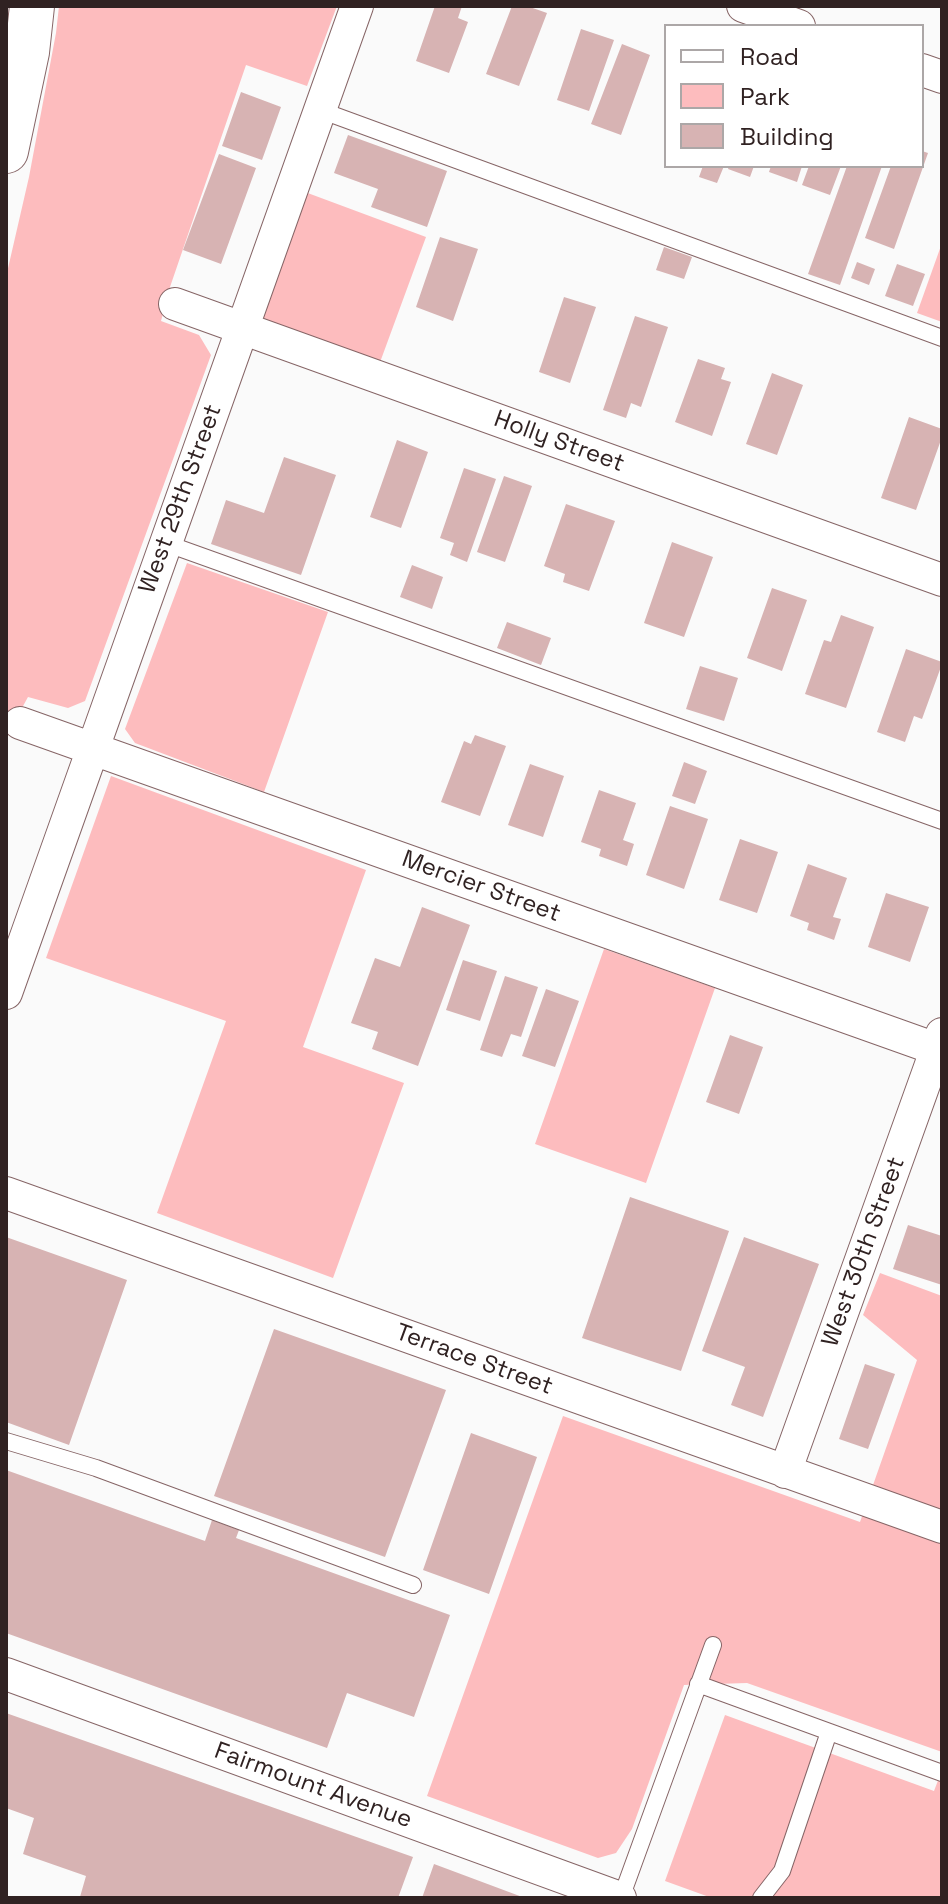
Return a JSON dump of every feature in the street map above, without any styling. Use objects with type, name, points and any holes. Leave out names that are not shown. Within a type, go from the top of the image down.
[{"type":"highway","points":[[6,151],[27,52],[32,6]]},
{"type":"street","name":"West 29th Street","points":[[6,993],[357,6]]},
{"type":"street","points":[[743,6],[793,24]]},
{"type":"street","name":"Holly Street","points":[[175,304],[942,580]]},
{"type":"street","name":"Mercier Street","points":[[20,723],[940,1045]]},
{"type":"street","name":"West 30th Street","points":[[785,1472],[940,1045]]},
{"type":"street","name":"Terrace Street","points":[[6,1193],[942,1527]]},
{"type":"street","name":"Fairmount Avenue","points":[[6,1674],[621,1898]]},
{"type":"lane","points":[[320,110],[942,338]]},
{"type":"lane","points":[[165,543],[942,821]]},
{"type":"lane","points":[[6,1441],[96,1468],[413,1585]]},
{"type":"lane","points":[[621,1898],[713,1645]]},
{"type":"lane","points":[[698,1684],[942,1773]]},
{"type":"lane","points":[[761,1898],[782,1871],[829,1732]]},
{"type":"green space","points":[[59,6],[337,6],[307,86],[246,65],[161,321],[199,335],[211,355],[85,701],[68,708],[28,697],[6,737],[6,277],[29,177]]},
{"type":"green space","points":[[305,192],[426,237],[379,365],[268,323],[260,316]]},
{"type":"green space","points":[[942,243],[942,322],[917,313]]},
{"type":"green space","points":[[187,563],[328,612],[264,792],[135,743],[125,729]]},
{"type":"green space","points":[[111,776],[366,870],[303,1047],[404,1083],[333,1278],[157,1213],[226,1021],[46,958]]},
{"type":"green space","points":[[604,949],[715,988],[646,1183],[535,1144]]},
{"type":"green space","points":[[880,1273],[942,1296],[942,1752],[747,1683],[684,1685],[632,1829],[616,1853],[598,1858],[427,1796],[563,1416],[860,1522],[917,1360],[863,1315]]},
{"type":"green space","points":[[725,1715],[934,1791],[942,1770],[942,1898],[712,1898],[665,1881]]},
{"type":"building","points":[[435,6],[462,6],[458,18],[468,22],[449,73],[416,61]]},
{"type":"building","points":[[512,6],[527,6],[547,13],[519,86],[486,74]]},
{"type":"building","points":[[581,29],[614,40],[589,111],[557,100]]},
{"type":"building","points":[[622,44],[650,55],[621,135],[591,124]]},
{"type":"building","points":[[241,92],[281,107],[262,160],[222,146]]},
{"type":"building","points":[[348,135],[447,171],[427,227],[371,207],[378,189],[334,173]]},
{"type":"building","points":[[219,154],[256,168],[221,264],[183,250]]},
{"type":"building","points":[[702,168],[723,168],[717,183],[699,177]]},
{"type":"building","points":[[728,168],[753,168],[750,177]]},
{"type":"building","points":[[770,168],[801,168],[797,182],[769,172]]},
{"type":"building","points":[[808,168],[840,168],[830,195],[802,185]]},
{"type":"building","points":[[846,168],[881,168],[840,285],[808,274]]},
{"type":"building","points":[[890,168],[923,168],[894,249],[865,238]]},
{"type":"building","points":[[440,237],[478,249],[453,321],[416,307]]},
{"type":"building","points":[[664,247],[692,257],[684,279],[656,270]]},
{"type":"building","points":[[857,262],[875,269],[869,285],[851,278]]},
{"type":"building","points":[[897,264],[925,274],[913,306],[885,296]]},
{"type":"building","points":[[564,297],[596,307],[570,383],[539,372]]},
{"type":"building","points":[[635,316],[668,327],[641,407],[631,403],[626,418],[603,410]]},
{"type":"building","points":[[698,359],[725,368],[721,379],[731,382],[712,436],[675,422]]},
{"type":"building","points":[[772,373],[803,385],[777,455],[746,444]]},
{"type":"building","points":[[909,417],[942,429],[942,437],[916,510],[881,498]]},
{"type":"building","points":[[397,440],[428,452],[401,528],[370,517]]},
{"type":"building","points":[[284,457],[336,475],[301,575],[211,544],[226,500],[264,513]]},
{"type":"building","points":[[464,468],[496,479],[467,562],[450,555],[454,543],[440,538]]},
{"type":"building","points":[[504,476],[532,486],[505,562],[477,552]]},
{"type":"building","points":[[566,504],[615,521],[589,591],[563,582],[565,574],[544,566]]},
{"type":"building","points":[[672,542],[713,557],[684,637],[644,623]]},
{"type":"building","points":[[412,565],[443,577],[432,609],[400,597]]},
{"type":"building","points":[[772,588],[807,600],[782,671],[747,658]]},
{"type":"building","points":[[841,615],[874,627],[846,708],[805,694],[824,640],[831,642]]},
{"type":"building","points":[[507,622],[551,638],[541,665],[497,648]]},
{"type":"building","points":[[906,649],[942,664],[922,719],[914,716],[905,742],[877,732]]},
{"type":"building","points":[[700,666],[738,678],[724,721],[686,709]]},
{"type":"building","points":[[475,735],[506,746],[480,816],[441,802],[464,741],[471,744]]},
{"type":"building","points":[[684,762],[707,771],[695,804],[672,796]]},
{"type":"building","points":[[530,764],[564,776],[543,837],[508,825]]},
{"type":"building","points":[[599,790],[636,803],[623,840],[634,844],[627,866],[599,856],[601,849],[581,842]]},
{"type":"building","points":[[670,806],[708,819],[684,889],[646,875]]},
{"type":"building","points":[[740,839],[778,852],[757,913],[719,900]]},
{"type":"building","points":[[808,864],[847,878],[833,917],[841,919],[834,940],[807,930],[809,923],[790,916]]},
{"type":"building","points":[[886,893],[929,907],[910,962],[868,947]]},
{"type":"building","points":[[422,907],[470,925],[418,1066],[372,1049],[378,1032],[351,1023],[375,958],[400,967]]},
{"type":"building","points":[[463,960],[497,971],[480,1021],[446,1010]]},
{"type":"building","points":[[505,976],[538,987],[521,1037],[511,1034],[502,1057],[480,1050]]},
{"type":"building","points":[[546,989],[579,1001],[555,1067],[522,1056]]},
{"type":"building","points":[[730,1035],[763,1047],[739,1114],[706,1102]]},
{"type":"building","points":[[630,1197],[729,1231],[681,1371],[582,1338]]},
{"type":"building","points":[[908,1225],[942,1236],[942,1285],[893,1269]]},
{"type":"building","points":[[6,1237],[127,1280],[69,1445],[6,1422]]},
{"type":"building","points":[[744,1237],[819,1264],[763,1417],[731,1405],[745,1367],[702,1351]]},
{"type":"building","points":[[274,1329],[446,1390],[385,1557],[214,1496]]},
{"type":"building","points":[[865,1364],[895,1374],[868,1449],[839,1439]]},
{"type":"building","points":[[471,1433],[537,1457],[489,1594],[423,1570]]},
{"type":"building","points":[[6,1470],[205,1541],[212,1520],[239,1530],[236,1538],[450,1615],[414,1717],[347,1693],[327,1748],[6,1633]]},
{"type":"building","points":[[6,1713],[413,1857],[398,1898],[80,1897],[86,1876],[23,1854],[34,1818],[6,1808]]},
{"type":"building","points":[[434,1864],[525,1898],[422,1898]]}]
